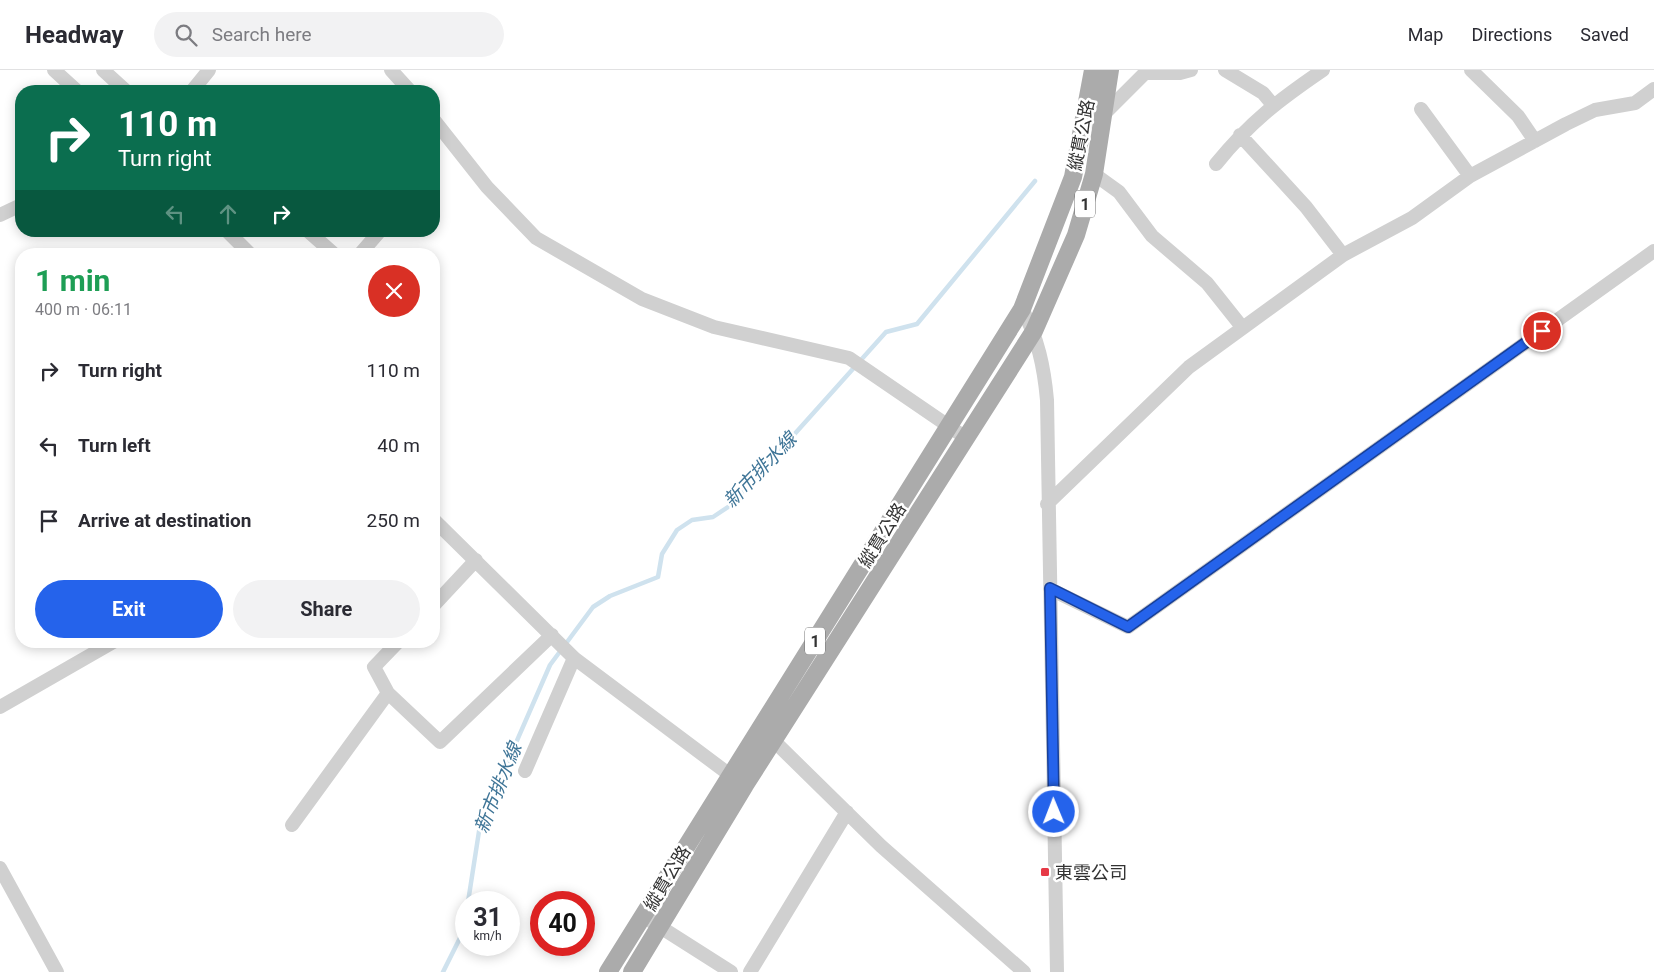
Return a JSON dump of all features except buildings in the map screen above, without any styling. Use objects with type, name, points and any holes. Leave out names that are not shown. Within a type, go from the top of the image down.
[{"type":"main road","name":"縱貫公路","points":[[608,972],[1022,309],[1073,177],[1092,70]]},
{"type":"main road","name":"縱貫公路","points":[[632,972],[745,785],[1034,331],[1076,235],[1094,174],[1105,113],[1110,70]]},
{"type":"street","points":[[54,70],[70,85]]},
{"type":"street","points":[[103,70],[119,85]]},
{"type":"street","points":[[197,85],[209,70]]},
{"type":"street","points":[[390,70],[404,85]]},
{"type":"street","points":[[1105,113],[1147,71],[1180,73],[1191,70]]},
{"type":"street","points":[[1224,70],[1263,93],[1273,105]]},
{"type":"street","points":[[1216,164],[1240,134],[1273,105],[1323,70]]},
{"type":"street","points":[[1471,70],[1518,116],[1535,141]]},
{"type":"street","points":[[1047,504],[1189,367],[1343,255],[1412,218],[1470,176],[1535,141],[1595,110],[1635,103],[1654,89]]},
{"type":"street","points":[[1421,109],[1470,176]]},
{"type":"street","points":[[440,128],[486,187],[536,238],[642,299],[714,327],[849,358],[966,438]]},
{"type":"street","points":[[1240,134],[1306,207],[1343,255]]},
{"type":"street","points":[[1094,174],[1119,192],[1152,236],[1206,283],[1242,327]]},
{"type":"street","points":[[0,215],[15,208]]},
{"type":"street","points":[[233,237],[244,248]]},
{"type":"street","points":[[315,237],[327,248]]},
{"type":"street","points":[[365,248],[375,237]]},
{"type":"street","points":[[1050,588],[1128,627],[1654,251]]},
{"type":"street","points":[[1022,309],[1034,331],[1044,370],[1046,390],[1057,972]]},
{"type":"street","points":[[440,526],[574,658],[745,785]]},
{"type":"street","points":[[440,599],[476,560]]},
{"type":"street","points":[[393,648],[374,668],[388,693],[440,742],[552,635]]},
{"type":"street","points":[[0,707],[103,648]]},
{"type":"street","points":[[525,770],[574,658]]},
{"type":"street","points":[[292,825],[388,693]]},
{"type":"street","points":[[774,740],[881,846],[1024,972]]},
{"type":"street","points":[[750,972],[847,812]]},
{"type":"street","points":[[0,868],[57,972]]},
{"type":"street","points":[[643,916],[731,972]]},
{"type":"waterway","name":"新市排水線","points":[[470,891],[480,825],[550,665],[593,607],[610,596],[658,577],[662,554],[677,530],[692,520],[713,517],[731,505],[886,332],[917,324],[1035,181]]},
{"type":"waterway","name":"新市排水線","points":[[443,972],[455,948]]},
{"type":"place","name":"東雲公司","points":[[1045,872]]},
{"type":"route","points":[[1054,812],[1050,588],[1128,627],[1542,331]]}]
